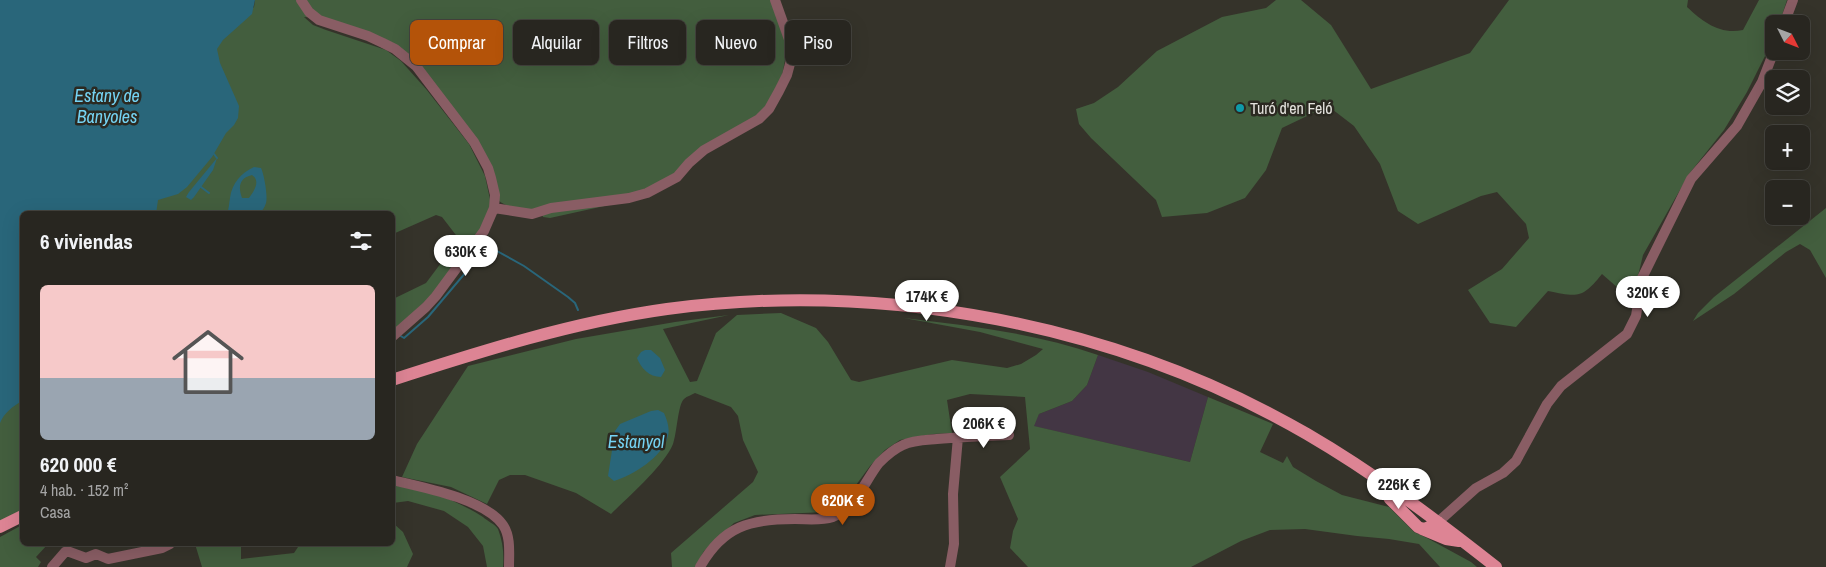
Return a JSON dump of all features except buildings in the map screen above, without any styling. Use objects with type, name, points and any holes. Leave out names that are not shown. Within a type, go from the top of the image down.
[{"type":"main road","points":[[395,379],[553,332],[666,309],[761,302],[842,302],[895,305],[990,318],[1102,346],[1184,375],[1247,402],[1305,432],[1376,476],[1496,567]]},
{"type":"main road","points":[[1376,476],[1390,499],[1422,529],[1446,539],[1464,542]]},
{"type":"main road","points":[[0,527],[20,517]]},
{"type":"main road","points":[[1422,529],[1438,522]]},
{"type":"street","points":[[301,0],[309,12],[319,20],[368,36],[383,43],[395,49],[416,66],[474,142],[488,168],[494,189],[494,208],[484,231],[436,296],[395,334]]},
{"type":"street","points":[[494,208],[532,214],[551,208],[629,198],[647,193],[678,177],[689,163],[704,150],[759,119],[769,109],[780,91],[788,75],[791,60],[791,45],[776,0]]},
{"type":"street","points":[[1788,15],[1794,0]]},
{"type":"street","points":[[1438,522],[1476,488],[1503,473],[1516,461],[1547,404],[1561,386],[1627,334],[1636,316],[1642,278],[1691,179],[1737,126],[1762,82],[1771,60]]},
{"type":"street","points":[[700,567],[710,551],[736,527],[778,519],[818,520],[832,517],[844,511],[855,500],[879,463],[893,450],[905,444],[958,437],[1009,435]]},
{"type":"street","points":[[950,567],[954,544],[953,494],[958,437]]},
{"type":"street","points":[[395,481],[444,491],[486,510],[496,517],[508,537],[509,567]]},
{"type":"street","points":[[52,567],[64,552],[67,551],[86,558],[96,554],[108,563],[166,546]]},
{"type":"shaded area","points":[[1098,355],[1148,372],[1208,397],[1190,462],[1033,426],[1039,414],[1072,401],[1087,385]]},
{"type":"green space","points":[[255,0],[774,0],[785,35],[785,60],[781,81],[760,115],[696,160],[670,181],[609,205],[550,218],[543,217],[539,209],[518,209],[499,201],[498,188],[418,65],[503,65],[503,20],[410,20],[410,61],[320,18],[304,17],[313,25],[386,50],[401,61],[426,89],[469,144],[485,176],[491,204],[481,230],[435,292],[395,330],[395,298],[426,283],[459,239],[442,217],[436,215],[395,233],[395,211],[152,211],[213,50],[254,7]]},
{"type":"green space","points":[[1276,0],[1301,0],[1331,25],[1371,89],[1470,53],[1509,0],[1688,0],[1687,7],[1699,18],[1719,29],[1735,31],[1743,30],[1759,0],[1787,0],[1782,15],[1765,15],[1765,56],[1747,92],[1724,130],[1689,174],[1643,255],[1633,297],[1626,295],[1602,274],[1589,288],[1579,294],[1573,295],[1548,291],[1516,327],[1490,323],[1468,290],[1502,269],[1529,238],[1526,224],[1497,192],[1481,196],[1418,224],[1398,211],[1380,164],[1354,126],[1328,106],[1282,128],[1266,170],[1245,198],[1207,213],[1162,217],[1156,200],[1091,138],[1079,124],[1076,109],[1094,103],[1118,87],[1157,51],[1222,17],[1266,8]]},
{"type":"green space","points":[[1826,208],[1826,278],[1810,250],[1800,244],[1786,252],[1734,294],[1693,321],[1698,313],[1714,297],[1805,225],[1810,225],[1810,221]]},
{"type":"green space","points":[[781,313],[816,328],[828,342],[851,380],[859,382],[952,360],[1007,368],[1021,364],[1043,349],[980,332],[904,318],[978,327],[1026,336],[1074,347],[1098,355],[1087,385],[1072,401],[1039,414],[1034,426],[1190,462],[1208,397],[1273,424],[1260,452],[1283,463],[1287,456],[1293,467],[1342,495],[1389,507],[1414,532],[1477,567],[1440,567],[1419,544],[1305,529],[1270,530],[1241,541],[1191,567],[1028,567],[1010,548],[1013,531],[1018,519],[1000,477],[1030,449],[1025,397],[970,394],[947,400],[952,433],[933,434],[900,440],[885,450],[870,466],[842,504],[826,512],[755,515],[734,523],[704,551],[695,567],[672,567],[671,553],[753,482],[758,472],[743,440],[738,416],[731,407],[695,393],[685,398],[682,402],[673,444],[662,462],[611,514],[576,493],[525,475],[510,475],[499,480],[487,504],[451,487],[402,477],[417,444],[468,366],[576,339],[729,315],[663,329],[690,382],[697,381],[716,333],[737,315]]},
{"type":"green space","points":[[20,394],[20,511],[0,521],[0,414]]},
{"type":"green space","points":[[395,485],[417,489],[451,500],[483,517],[498,529],[503,553],[503,567],[487,567],[483,546],[468,527],[444,511],[408,501],[395,503]]},
{"type":"green space","points":[[395,525],[403,532],[413,554],[407,567],[202,567],[196,546],[241,546],[241,559],[294,553],[299,546],[395,546]]},
{"type":"green space","points":[[20,526],[20,546],[46,546],[36,557],[41,562],[38,567],[0,567],[0,537]]},
{"type":"water","name":"Estany de Banyoles","points":[[0,0],[255,0],[252,14],[223,40],[217,49],[220,63],[239,106],[238,118],[226,133],[212,157],[187,187],[178,194],[158,200],[156,211],[20,211],[20,402],[9,410],[0,423]]},
{"type":"water","points":[[217,158],[213,170],[194,197],[191,200],[186,197],[189,192]]},
{"type":"water","points":[[254,167],[261,168],[266,190],[265,206],[261,211],[228,211],[231,193],[241,175]],"holes":[[[252,175],[256,180],[256,186],[249,198],[242,198],[240,187],[244,178]]]},
{"type":"water","points":[[645,350],[651,350],[660,358],[665,370],[661,377],[649,374],[641,365],[637,358]]},
{"type":"water","name":"Estanyol","points":[[658,410],[664,413],[668,424],[669,433],[665,444],[654,458],[638,470],[614,481],[608,476],[615,431],[620,424]]},
{"type":"waterway","points":[[214,154],[217,158]]},
{"type":"waterway","points":[[201,187],[209,193]]},
{"type":"waterway","points":[[399,335],[404,338],[428,317],[488,246],[524,266],[568,297],[575,303],[578,310]]},
{"type":"place","name":"Turó d'en Feló","points":[[1240,108]]}]
